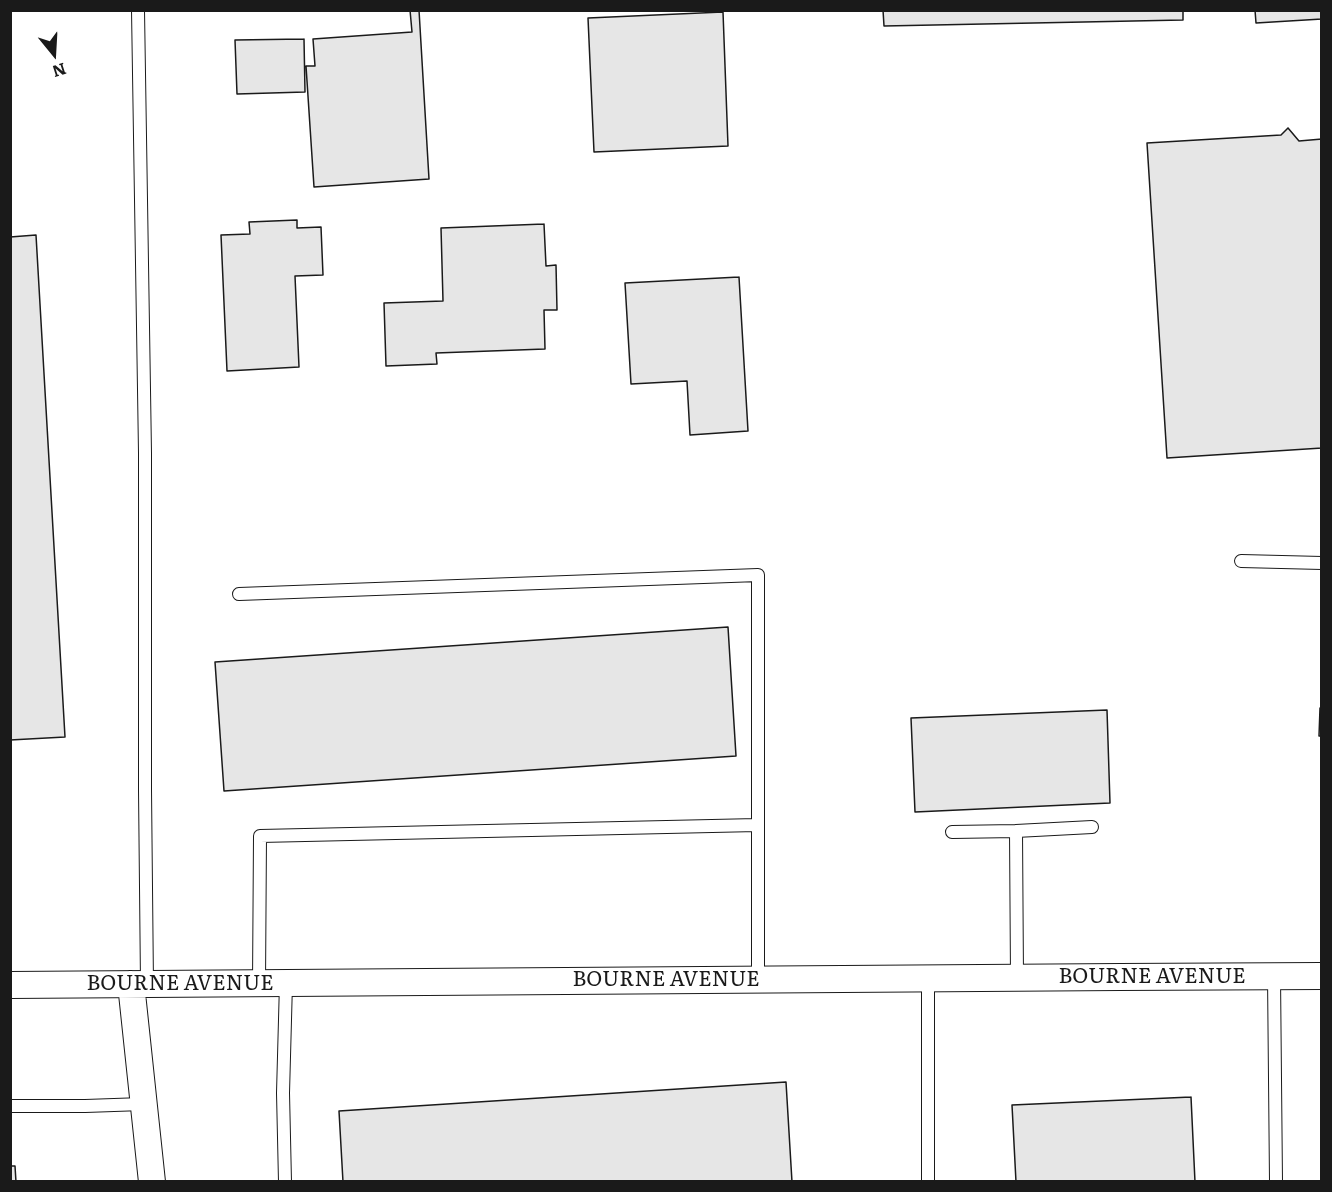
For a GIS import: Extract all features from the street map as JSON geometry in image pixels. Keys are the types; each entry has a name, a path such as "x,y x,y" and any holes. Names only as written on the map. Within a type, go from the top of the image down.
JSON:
{"street":[{"name":"BOURNE AVENUE","path":"10,985 1322,976"},
{"path":"139,984 143,1104 152,1182"}],"lane":[{"path":"138,10 145,453 145,789 139,984"},
{"path":"1241,561 1322,563"},
{"path":"239,594 758,575 758,980"},
{"path":"259,983 260,836 758,825"},
{"path":"952,832 1092,826"},
{"path":"1016,831 1017,977"},
{"path":"1274,976 1276,1182"},
{"path":"928,978 928,1182"},
{"path":"285,1182 283,1094 286,983"},
{"path":"10,1106 143,1104"}],"building":[{"path":"410,10 419,10 429,179 314,187 306,66 315,66 313,39 412,32"},
{"path":"883,10 1183,10 1183,20 884,26"},
{"path":"1255,10 1322,10 1322,19 1256,23"},
{"path":"723,12 728,146 594,152 588,18"},
{"path":"304,39 305,92 237,94 235,40"},
{"path":"1288,128 1299,141 1322,139 1322,448 1167,458 1147,143 1281,135"},
{"path":"297,220 297,228 321,227 323,275 295,276 299,367 227,371 221,235 250,234 249,222"},
{"path":"544,224 546,266 556,265 557,310 544,310 545,349 436,353 437,364 386,366 384,303 443,301 441,228"},
{"path":"36,235 65,737 10,740 10,237"},
{"path":"739,277 748,431 690,435 687,381 631,384 625,283"},
{"path":"728,627 736,756 224,791 215,662"},
{"path":"1320,708 1322,708 1322,736 1319,736"},
{"path":"1107,710 1110,803 915,812 911,718"},
{"path":"786,1082 792,1182 343,1182 339,1111"},
{"path":"1191,1097 1195,1182 1016,1182 1012,1105"},
{"path":"10,1166 15,1166 16,1182 10,1182"}]}
